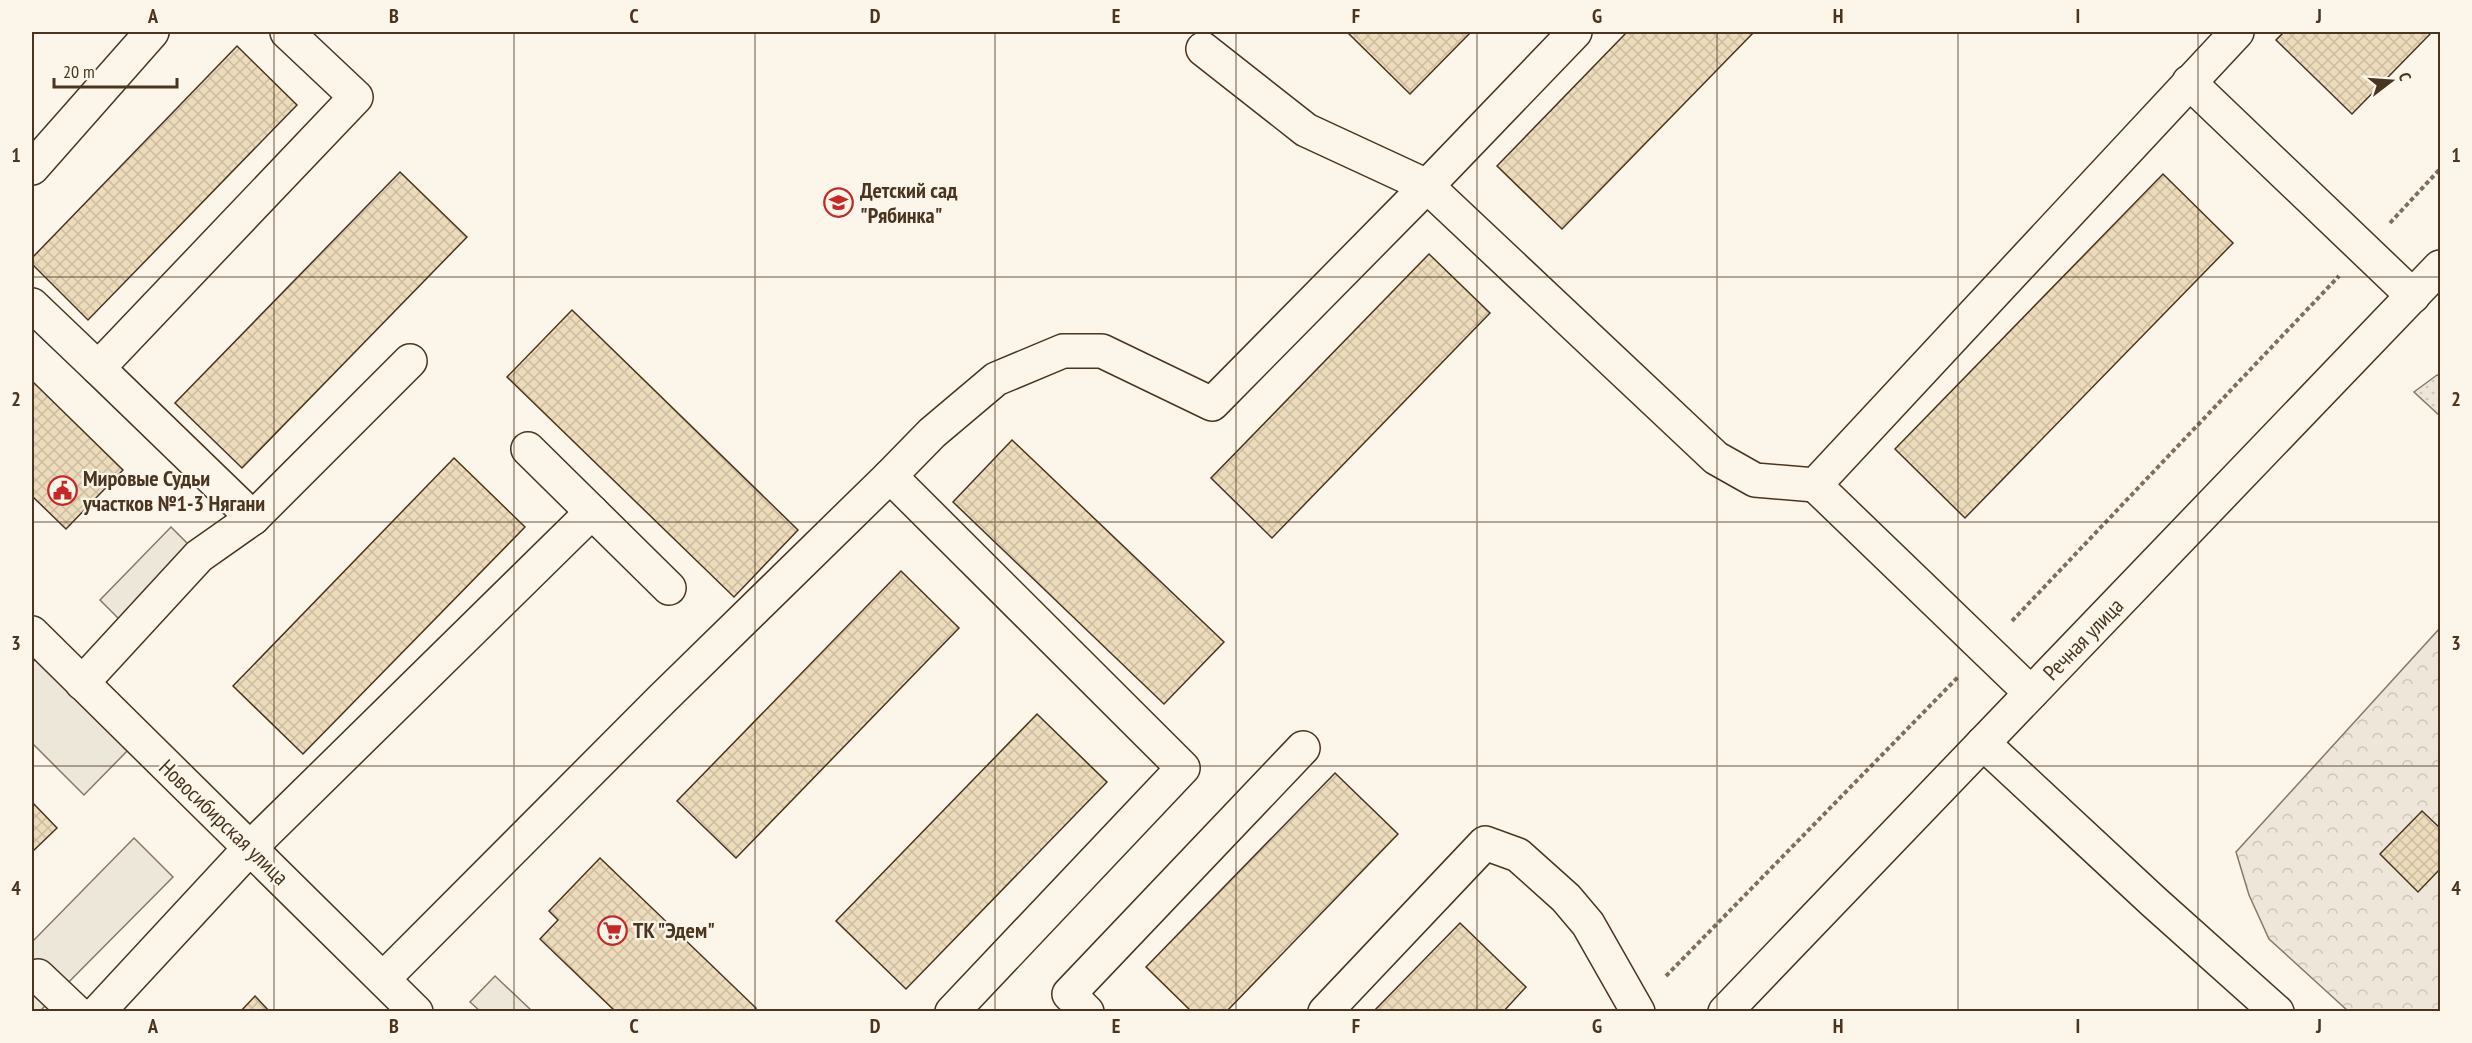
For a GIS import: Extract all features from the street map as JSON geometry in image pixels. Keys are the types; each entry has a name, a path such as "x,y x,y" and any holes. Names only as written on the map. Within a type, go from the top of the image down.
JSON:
{"street":[{"path":"32,168 153,32"},
{"path":"98,368 356,97 286,32"},
{"path":"383,979 669,692 932,433 996,379 1063,351 1102,351 1212,404 1575,32"},
{"path":"1815,485 2237,32"},
{"path":"1203,49 1306,129 1427,186 1716,458 1755,480 1815,485 2031,693"},
{"path":"2189,82 2413,296"},
{"name":"Речная улица","path":"1725,1011 2440,267"},
{"path":"32,305 253,518"},
{"path":"82,683 199,556 253,518 410,361"},
{"path":"528,449 669,588"},
{"path":"890,476 1183,768 952,1011"},
{"path":"98,1011 250,848 592,512"},
{"name":"Новосибирская улица","path":"32,633 416,1011"},
{"path":"1983,743 2154,902 2277,1011"},
{"path":"1069,1006 1303,748"},
{"path":"1325,1011 1485,843 1518,855 1566,898 1588,924 1638,1011"},
{"path":"38,976 75,1011"}],"path":[{"path":"1666,976 1986,648 2440,169"}],"green space":[{"path":"2437,375 2440,376 2440,416 2414,392"},
{"path":"2440,628 2440,1011 2348,1011 2269,939 2249,895 2236,852"}],"shaded area":[{"path":"171,527 191,547 120,620 100,600"},
{"path":"38,656 131,747 84,795 32,743 32,663"},
{"path":"134,838 173,877 40,1011 32,1012 32,942"},
{"path":"495,976 532,1011 480,1011 470,1002"}],"building":[{"path":"1347,32 1471,32 1410,94"},
{"path":"1627,32 1754,32 1562,229 1497,166"},
{"path":"2284,32 2432,32 2352,114 2276,40"},
{"path":"237,46 297,105 88,320 32,264 32,258"},
{"path":"400,172 467,237 242,468 175,403"},
{"path":"2163,174 2233,243 1965,518 1895,449"},
{"path":"1429,254 1490,313 1272,538 1211,478"},
{"path":"572,310 798,530 734,597 507,377"},
{"path":"32,381 123,470 66,529 32,496"},
{"path":"1012,440 1224,642 1164,704 953,502"},
{"path":"454,458 525,527 303,754 233,686"},
{"path":"901,571 959,628 736,858 677,801"},
{"path":"1037,714 1107,782 906,989 836,921"},
{"path":"1335,773 1398,834 1226,1012 1192,1012 1146,967"},
{"path":"32,802 57,828 32,852"},
{"path":"2422,811 2440,828 2440,869 2418,892 2380,854"},
{"name":"ТК \"Эдем\"","path":"600,858 756,1008 753,1012 616,1012 540,939 558,920 549,911"},
{"path":"1460,923 1526,987 1503,1012 1373,1012"},
{"path":"255,996 270,1012 240,1012"}],"place":[{"name":"Детский сад \"Рябинка\"","path":"839,203"},
{"name":"Мировые Судьи участков №1-3 Нягани","path":"62,491"},
{"name":"ТК \"Эдем\"","path":"612,930"}]}
